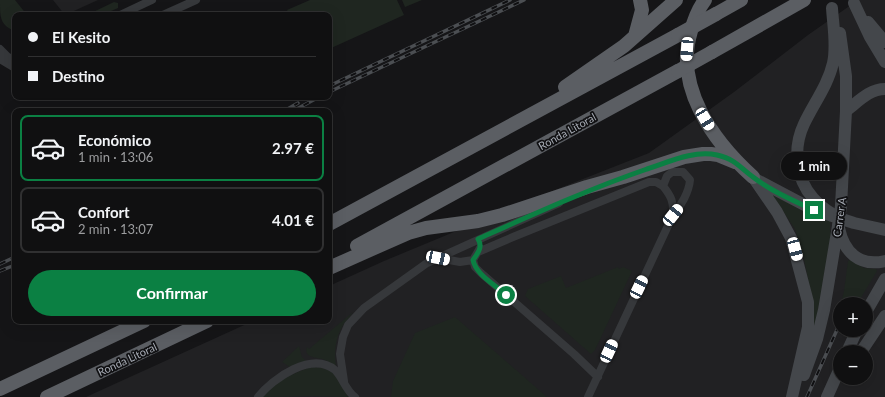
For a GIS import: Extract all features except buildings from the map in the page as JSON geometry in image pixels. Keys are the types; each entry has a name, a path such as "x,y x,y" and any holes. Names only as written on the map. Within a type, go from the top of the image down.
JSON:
{"highway":[{"path":"636,36 642,10 640,0"},
{"path":"460,153 578,79 636,36 676,0"},
{"path":"705,0 695,18 689,38 686,58 689,82 696,102 707,123 736,162 753,177"},
{"path":"332,222 741,0"},
{"name":"Ronda Litoral","path":"332,258 428,208 801,2"},
{"path":"332,267 408,233 426,228 478,221 497,216 623,177 684,156 703,154 718,155 736,162"},
{"path":"0,388 138,324"},
{"name":"Ronda Litoral","path":"47,397 201,324"}],"main road":[{"path":"853,1 885,42"},
{"path":"853,1 870,37 885,62"},
{"path":"831,4 834,61 824,86 804,125 798,143 798,167 803,183 813,198 840,223 843,242 850,252 858,258 872,263 885,261"},
{"name":"Carrer A","path":"793,397 811,357 817,339 840,223 846,111 846,76 844,53 831,4"},
{"path":"846,111 870,92 885,89"},
{"path":"753,177 803,205 840,223 885,230"},
{"path":"753,177 778,212 791,238 808,302 808,326 793,397"},
{"path":"873,300 885,280"},
{"path":"866,345 885,316"},
{"path":"827,397 833,384"},
{"path":"834,397 841,385"}],"street":[{"path":"125,12 141,2 152,0"},
{"path":"170,12 196,0"},
{"path":"0,49 8,57 12,58"},
{"path":"0,59 12,66"},
{"path":"588,397 673,215 680,207 690,180 684,172 672,172 667,176 663,186"},
{"path":"344,381 341,368 341,345 348,325 358,313 427,263 579,194 623,177"},
{"path":"478,252 649,182 656,182 663,186 669,194 674,205 673,215"},
{"path":"478,239 481,243 473,260 475,267 481,274 598,376"},
{"path":"438,258 460,262 473,260"},
{"path":"258,397 281,376 310,364 318,363 324,364 336,371 355,397"}],"shaded area":[{"path":"0,0 15,0 25,12 12,12 12,30 6,26 2,20"},
{"path":"53,0 98,0 72,12 63,12"},
{"path":"310,0 397,0 404,15 332,48 332,12 288,12 287,10"},
{"path":"402,0 422,0 405,7"},
{"path":"858,0 885,0 885,397 86,397 246,324 332,324 332,285 384,261 649,153 734,92 808,35"},
{"path":"114,2 118,3 118,8 109,12 93,12"},
{"path":"774,194 830,220 831,235 814,333 814,308 804,259 795,229 773,196"},
{"path":"850,260 864,268 876,269 877,271 861,297 843,297 848,261"},
{"path":"618,267 619,269 623,267 632,271 595,350 591,354 525,296 528,289 561,276 566,288"},
{"path":"353,312 341,329 337,339 335,350 336,367 325,360 309,356 307,354 307,347 309,349"},
{"path":"455,317 547,397 391,397 393,381 415,333"},
{"path":"299,346 302,357 306,361 290,367 282,362"},
{"path":"312,367 331,371 338,379 348,397 263,397 273,386 285,378"}],"railway":[{"path":"332,85 510,0"},
{"path":"332,91 524,0"},
{"path":"299,108 313,100"},
{"path":"289,108 298,103"},
{"path":"0,264 12,258"},
{"path":"0,271 12,266"},
{"path":"807,397 834,337"}],"route":[{"path":"506,295 475,267 473,260 480,249 481,243 478,239 529,215 586,191 684,156 711,154 736,162 753,177 774,190 814,210"}]}
